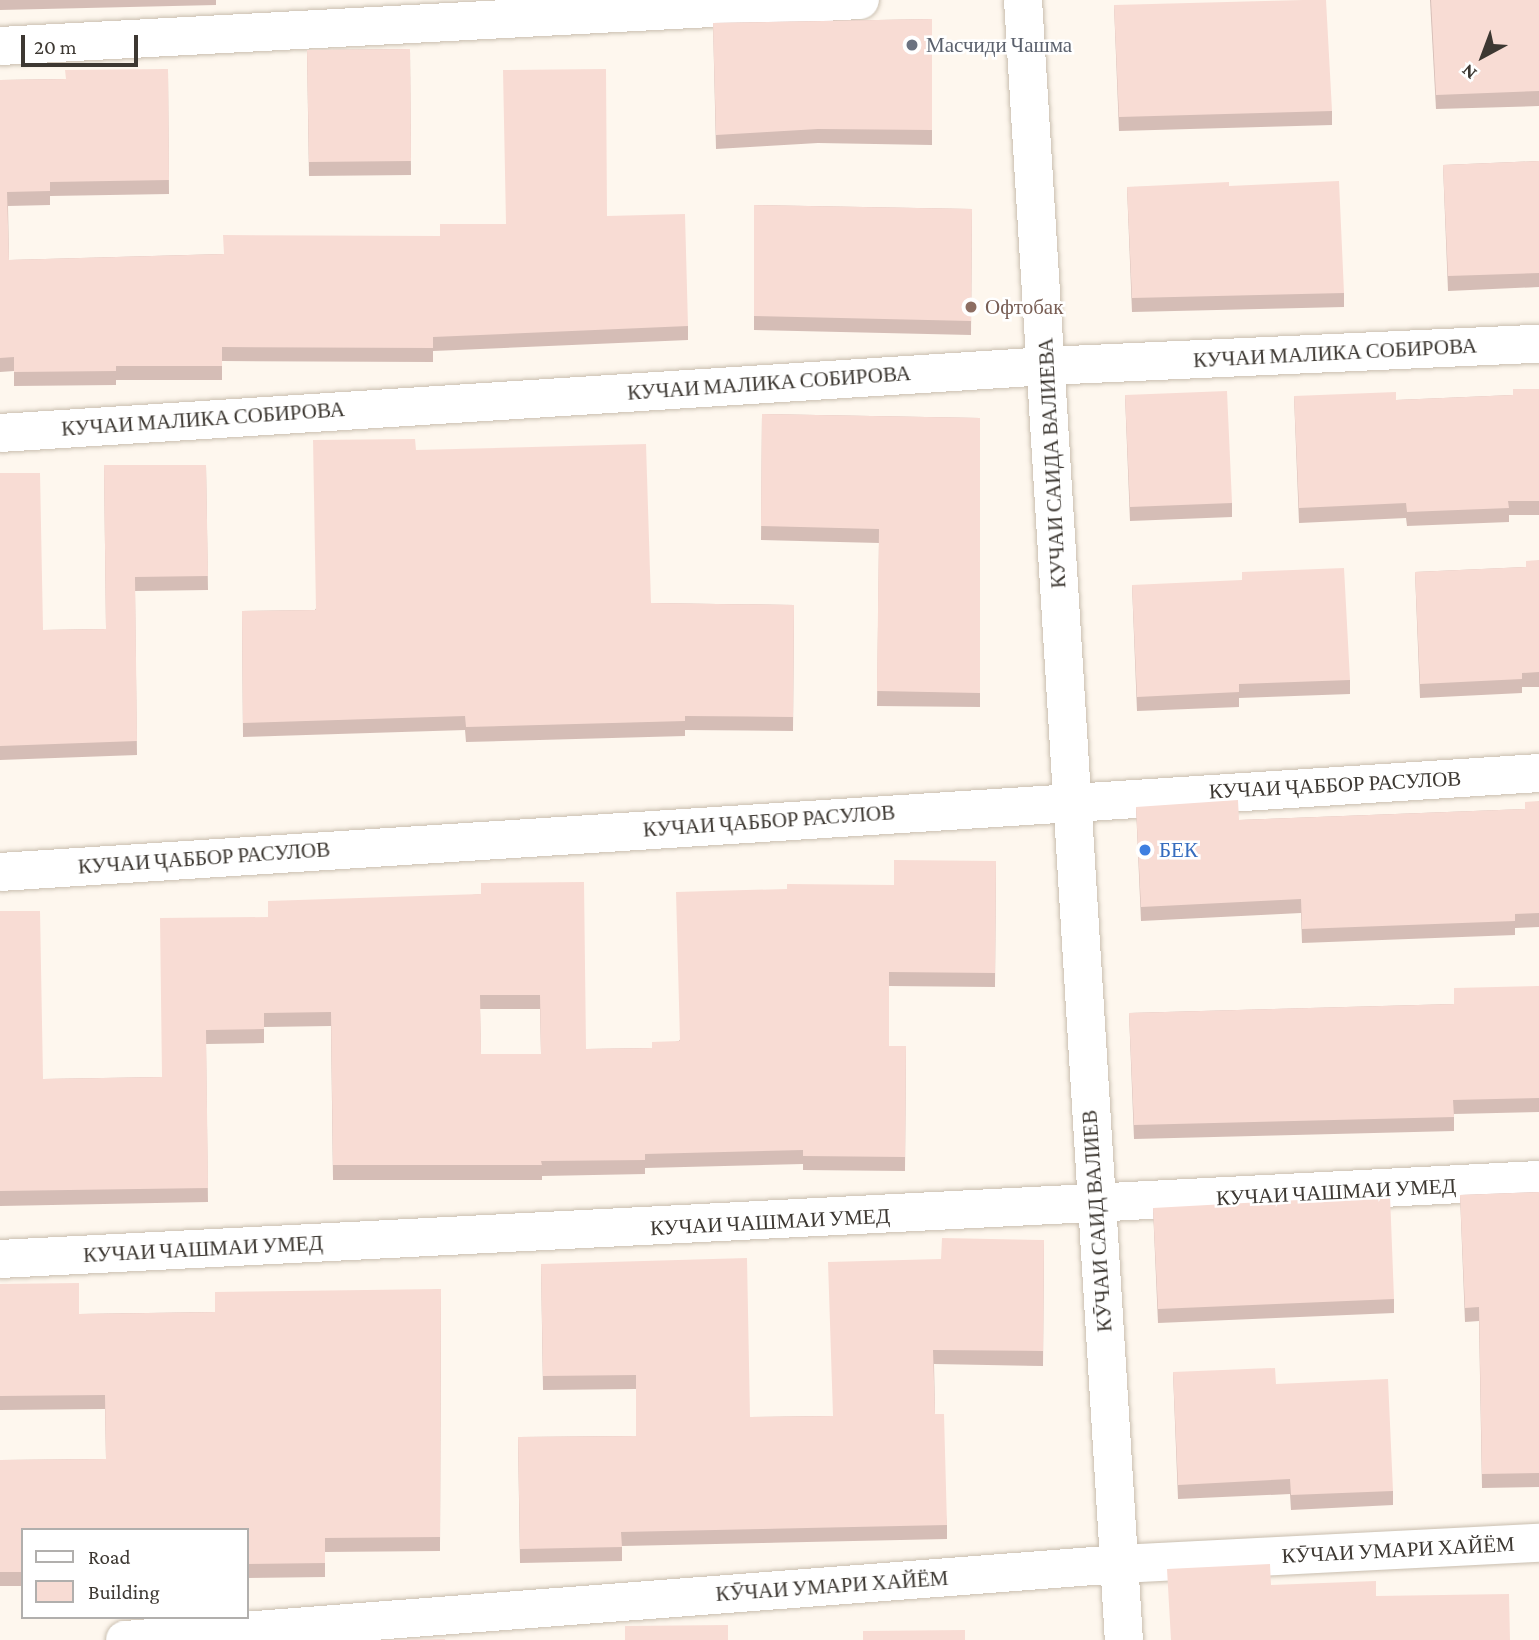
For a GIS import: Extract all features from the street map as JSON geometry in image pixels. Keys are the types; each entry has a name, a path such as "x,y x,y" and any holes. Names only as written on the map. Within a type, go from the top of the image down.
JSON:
{"street":[{"path":"0,46 860,0"},
{"name":"КУЧАИ САИДА ВАЛИЕВА","path":"1023,0 1071,801"},
{"name":"КУЧАИ МАЛИКА СОБИРОВА","path":"0,433 1047,366 1539,344"},
{"name":"КУЧАИ ҶАББОР РАСУЛОВ","path":"0,872 1071,801 1539,773"},
{"name":"КӮЧАИ САИД ВАЛИЕВ","path":"1071,801 1124,1640"},
{"name":"КУЧАИ ЧАШМАИ УМЕД","path":"0,1259 1097,1206 1539,1180"},
{"name":"КӮЧАИ УМАРИ ХАЙЁМ","path":"125,1640 1119,1564 1539,1543"}],"building":[{"path":"1326,0 1332,111 1119,117 1114,5"},
{"path":"1431,0 1539,0 1539,91 1436,95"},
{"path":"932,19 932,130 818,129 716,135 713,23"},
{"path":"410,49 411,161 309,162 307,50"},
{"path":"168,69 169,180 50,182 50,191 7,192 9,260 224,254 223,235 440,236 440,224 506,224 503,70 606,69 607,216 685,214 688,326 433,337 433,348 222,347 222,366 116,366 116,371 14,372 14,357 0,358 0,80 66,79 65,70"},
{"path":"1539,161 1539,273 1448,276 1443,165"},
{"path":"1339,181 1344,293 1132,298 1127,187 1229,182 1229,186"},
{"path":"754,205 972,209 971,321 754,316"},
{"path":"1513,389 1539,389 1539,501 1508,501 1509,508 1407,512 1406,503 1299,508 1294,396 1396,392 1396,400 1513,395"},
{"path":"1227,391 1232,503 1130,507 1125,395"},
{"path":"762,414 980,418 980,693 877,691 879,529 761,526"},
{"path":"415,439 416,450 646,444 651,603 794,605 793,717 685,716 685,721 466,727 465,716 243,723 242,611 316,610 313,440"},
{"path":"104,465 206,465 208,576 135,577 137,741 0,746 0,473 40,473 43,630 106,629"},
{"path":"1539,560 1539,672 1522,673 1522,679 1420,684 1415,572 1526,567 1526,561"},
{"path":"1344,568 1350,680 1239,684 1239,692 1137,697 1132,585 1242,580 1242,572"},
{"path":"1238,800 1239,820 1525,809 1525,802 1539,801 1539,913 1515,914 1515,921 1302,929 1301,899 1141,907 1136,807"},
{"path":"894,860 996,861 995,973 889,972 889,1046 906,1046 905,1157 803,1156 803,1150 645,1154 645,1160 541,1161 542,1165 333,1165 331,1012 264,1013 264,1029 206,1030 208,1188 0,1191 0,911 40,911 43,1079 162,1077 160,918 268,917 268,901 481,894 481,883 584,882 586,1049 652,1048 652,1042 680,1041 676,892 787,889 787,884 894,885","holes":["480,995 540,995 541,1054 481,1054"]},
{"path":"1539,986 1539,1098 1453,1100 1454,1117 1134,1125 1129,1013 1454,1004 1454,988"},
{"path":"1539,1192 1539,1473 1482,1474 1479,1307 1465,1308 1460,1195"},
{"path":"1390,1195 1394,1299 1158,1309 1153,1208"},
{"path":"942,1238 1044,1240 1043,1351 933,1350 935,1414 944,1414 947,1525 621,1532 622,1547 520,1549 518,1437 636,1436 636,1375 543,1376 541,1264 747,1258 750,1417 833,1416 828,1262 941,1259"},
{"path":"79,1283 79,1314 215,1312 215,1292 441,1289 440,1537 325,1538 325,1563 248,1564 248,1528 21,1528 21,1572 0,1572 0,1460 106,1459 105,1395 0,1396 0,1284"},
{"path":"1275,1368 1276,1384 1388,1379 1393,1491 1291,1495 1290,1479 1178,1485 1173,1372"},
{"path":"1270,1564 1271,1585 1376,1581 1376,1596 1509,1594 1510,1640 1171,1640 1167,1569"},
{"path":"728,1625 728,1640 625,1640 625,1626"},
{"path":"965,1630 965,1640 863,1640 863,1631"},
{"path":"445,1639 445,1640 378,1640"}],"place":[{"name":"Масчиди Чашма","path":"912,45"},
{"name":"Офтобак","path":"971,307"},
{"name":"БЕК","path":"1145,850"}]}
